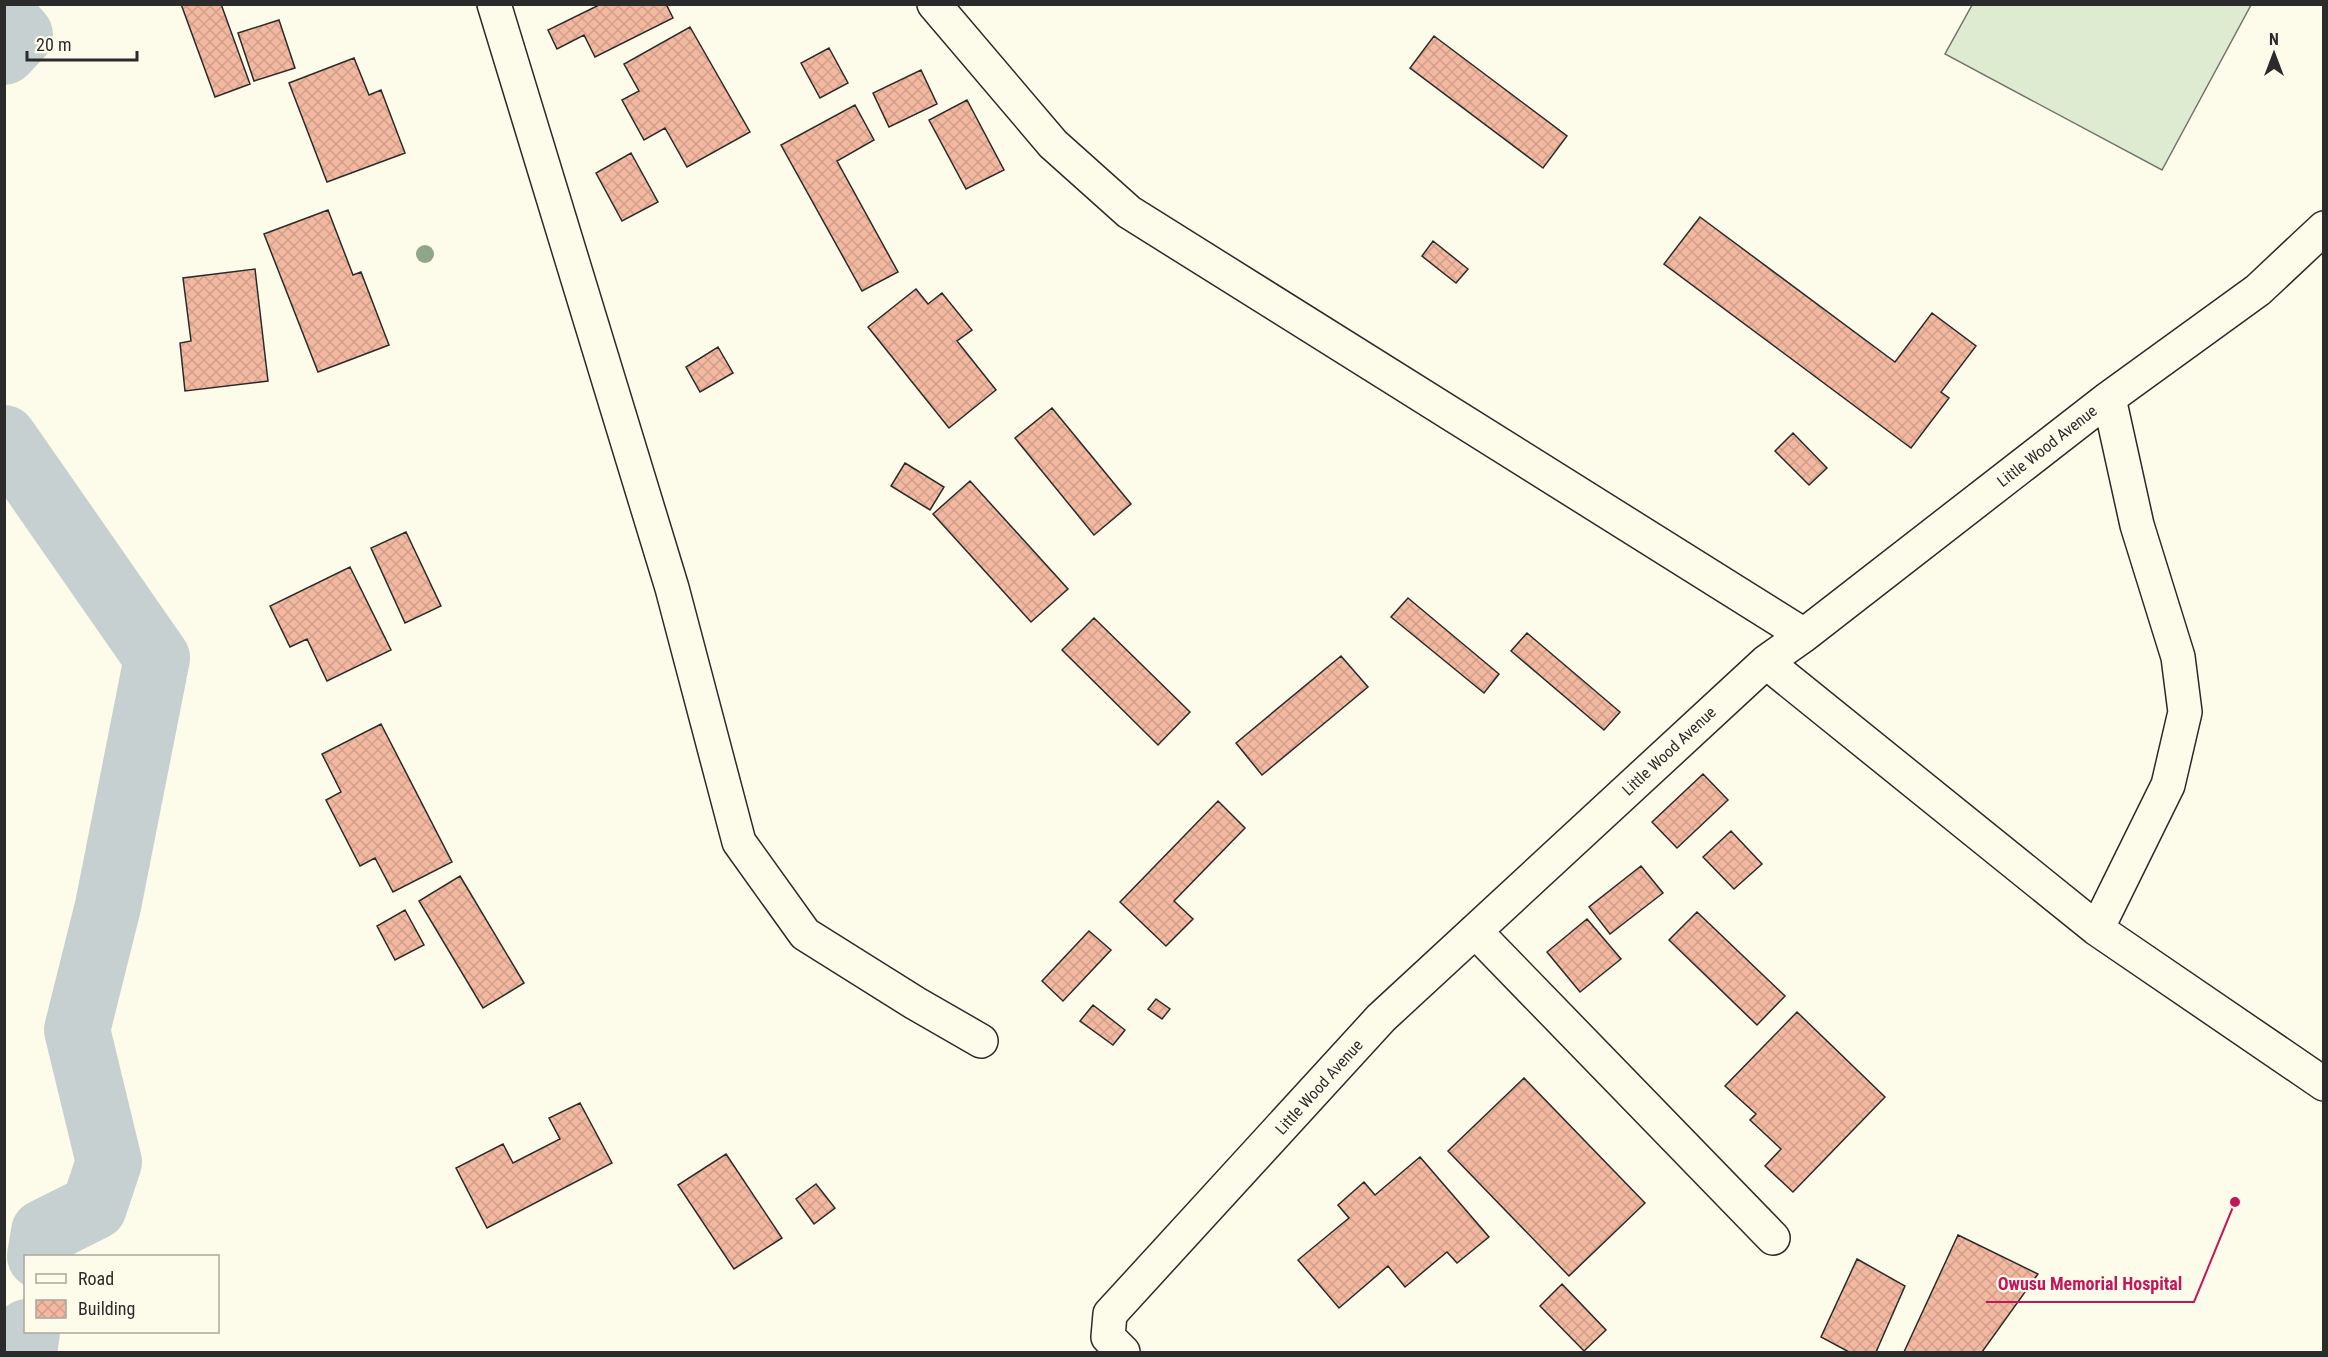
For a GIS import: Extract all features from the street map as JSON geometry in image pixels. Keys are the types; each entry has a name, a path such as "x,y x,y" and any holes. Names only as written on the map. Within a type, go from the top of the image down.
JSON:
{"street":[{"path":"494,4 672,588 739,842 805,934 915,1003 981,1041"},
{"path":"934,4 1053,144 1129,212 1804,635"},
{"name":"Little Wood Avenue","path":"1123,1353 1108,1337 1110,1314 1382,1017 1766,662 2109,398 2258,290 2324,228"},
{"path":"2097,929 2168,784 2185,712 2178,657 2138,525 2109,398"},
{"path":"1766,662 2097,929 2324,1084"},
{"path":"1475,931 1773,1238"}],"green space":[{"path":"1972,5 2251,5 2162,170 1945,54"}],"building":[{"path":"181,4 221,4 250,84 215,97"},
{"path":"601,4 666,4 673,18 595,57 584,35 557,49 548,30"},
{"path":"279,20 295,68 254,81 238,33"},
{"path":"690,27 750,132 687,167 665,128 644,140 622,100 639,91 624,64"},
{"path":"1434,36 1567,136 1543,168 1410,68"},
{"path":"829,48 848,83 820,98 801,63"},
{"path":"354,58 369,95 381,90 405,153 327,182 289,83"},
{"path":"921,70 937,104 889,127 873,93"},
{"path":"967,100 1004,170 966,189 929,120"},
{"path":"855,105 874,140 837,161 898,272 862,291 781,145"},
{"path":"631,153 658,202 622,221 596,173"},
{"path":"328,210 353,275 361,272 389,345 318,372 264,234"},
{"path":"1700,217 1895,362 1932,313 1976,346 1941,392 1949,398 1911,448 1664,264"},
{"path":"1433,241 1468,269 1456,283 1422,256"},
{"path":"255,269 268,381 185,391 180,343 191,341 183,278"},
{"path":"916,289 928,304 942,293 972,330 957,341 996,390 949,428 868,327"},
{"path":"718,347 733,373 700,392 686,367"},
{"path":"1052,408 1131,504 1094,535 1015,438"},
{"path":"1793,433 1827,468 1809,485 1775,451"},
{"path":"905,463 944,487 930,510 891,486"},
{"path":"970,481 1068,589 1031,622 933,514"},
{"path":"406,532 441,606 405,623 371,548"},
{"path":"350,567 391,650 327,681 307,639 290,647 270,606"},
{"path":"1408,598 1499,674 1484,693 1391,617"},
{"path":"1094,618 1190,712 1158,745 1062,650"},
{"path":"1527,633 1620,712 1604,730 1511,651"},
{"path":"1341,656 1368,687 1262,775 1236,743"},
{"path":"381,724 452,862 393,892 375,858 360,866 326,800 341,792 322,754"},
{"path":"1703,774 1728,800 1677,848 1652,822"},
{"path":"1218,801 1245,828 1174,901 1193,919 1166,946 1120,902"},
{"path":"1731,831 1762,864 1734,889 1703,857"},
{"path":"1641,866 1663,893 1610,934 1589,907"},
{"path":"460,876 524,983 483,1008 419,901"},
{"path":"405,910 424,945 395,960 377,926"},
{"path":"1697,912 1785,996 1757,1025 1669,940"},
{"path":"1587,919 1621,959 1580,992 1547,952"},
{"path":"1089,931 1111,950 1063,1001 1042,981"},
{"path":"1156,999 1170,1009 1162,1019 1148,1009"},
{"path":"1093,1005 1125,1030 1113,1045 1080,1021"},
{"path":"1797,1012 1885,1097 1793,1192 1765,1166 1781,1149 1750,1120 1756,1114 1725,1086"},
{"path":"1524,1078 1645,1203 1569,1276 1448,1151"},
{"path":"580,1103 612,1163 487,1228 456,1168 503,1144 513,1163 560,1139 549,1118"},
{"path":"726,1154 782,1238 734,1269 678,1185"},
{"path":"1420,1157 1489,1237 1457,1263 1447,1252 1405,1287 1388,1266 1339,1308 1298,1260 1349,1218 1338,1205 1364,1182 1375,1195"},
{"path":"816,1184 835,1208 814,1224 796,1199"},
{"path":"1958,1235 2038,1274 1982,1352 1904,1352"},
{"path":"1857,1259 1905,1286 1876,1352 1849,1352 1821,1337"},
{"path":"1562,1284 1606,1330 1584,1351 1540,1306"}],"waterway":[{"path":"4,17 20,35 4,52"},
{"path":"4,438 157,658 108,906 77,1030 109,1162 94,1207 44,1232 40,1255"},
{"path":"24,1352 27,1333"}],"place":[{"name":"Owusu Memorial Hospital","path":"2235,1202"}]}
